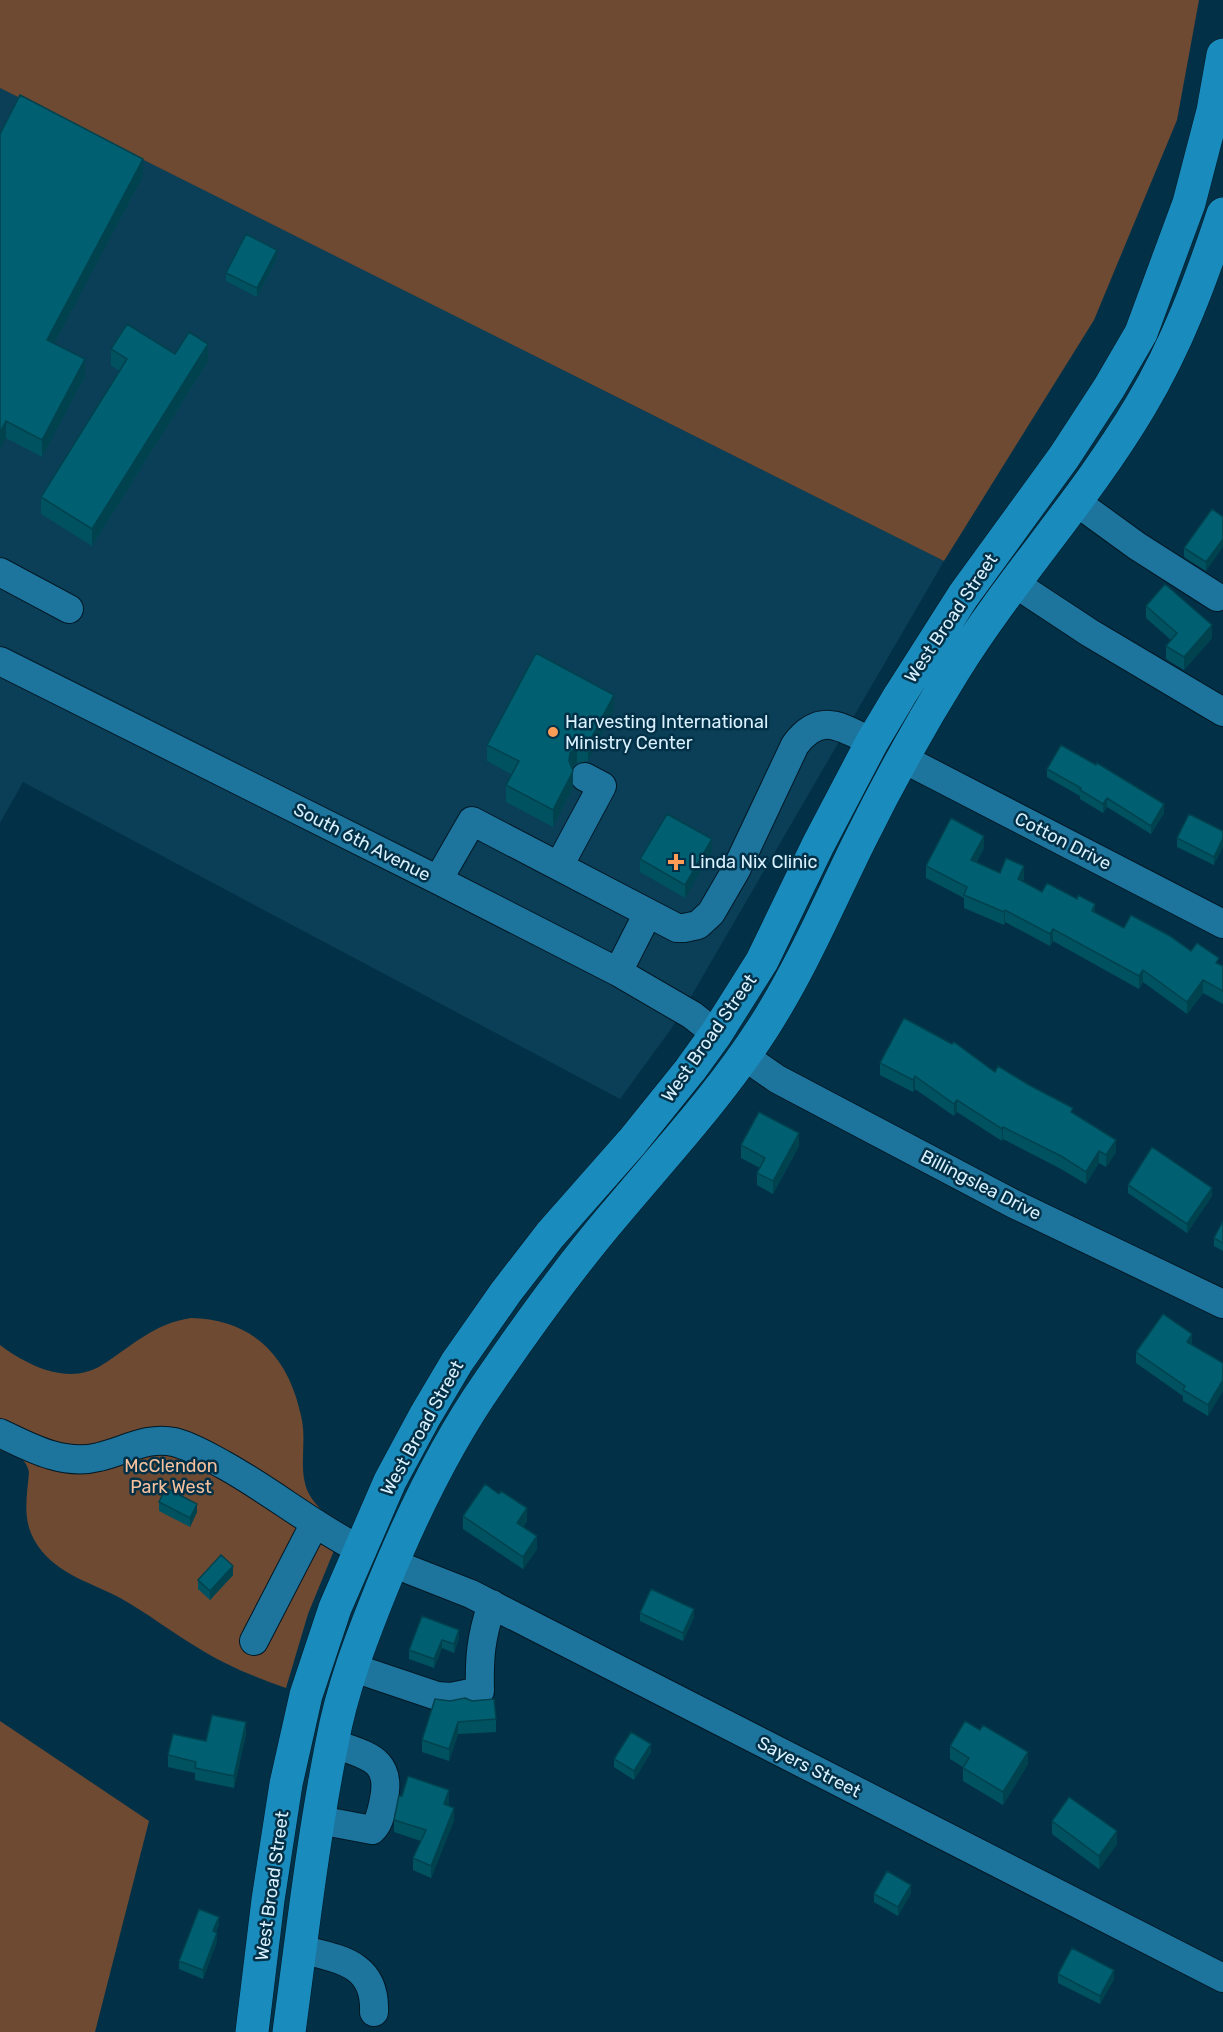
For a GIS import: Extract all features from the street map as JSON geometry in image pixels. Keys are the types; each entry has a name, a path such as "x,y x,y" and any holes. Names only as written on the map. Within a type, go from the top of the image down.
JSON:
{"main road":[{"name":"West Broad Street","path":"252,2032 268,1900 286,1784 299,1725 316,1661 335,1608 390,1482 425,1416 458,1362 506,1292 550,1235 632,1142 716,1034 762,961 818,845 872,742 963,596 1089,421 1141,333 1175,244 1203,155 1223,55"},
{"name":"West Broad Street","path":"289,2032 332,1743 351,1667 392,1563 422,1496 452,1440 487,1384 576,1262 662,1160 744,1056 787,987 903,758 954,671 995,607 1075,501 1141,405 1184,322 1223,214"},
{"path":"872,742 903,758"},
{"path":"716,1034 744,1056"},
{"path":"359,1549 392,1563"}],"street":[{"path":"1075,501 1137,546 1217,597"},
{"path":"0,572 69,609"},
{"path":"1014,583 1090,633 1223,712"},
{"name":"South 6th Avenue","path":"0,661 618,972 692,1015 716,1034"},
{"path":"438,880 472,821 677,928 691,927 705,920 736,870 795,745 807,731 825,724 834,724 872,742"},
{"name":"Cotton Drive","path":"903,758 1223,924"},
{"path":"559,866 602,786 585,777"},
{"path":"618,972 648,913"},
{"name":"Billingslea Drive","path":"744,1056 777,1079 1014,1204 1223,1304"},
{"path":"0,1433 54,1456 75,1460 102,1456 134,1444 175,1442 249,1479 359,1549"},
{"path":"254,1641 315,1523"},
{"name":"Sayers Street","path":"392,1563 453,1585 492,1604 1223,1978"},
{"path":"351,1667 437,1696 452,1697 480,1691 482,1639 492,1604"},
{"path":"319,1820 372,1830 378,1822 385,1797 385,1775 379,1764 369,1756 332,1743"},
{"path":"300,1949 342,1959 359,1970 366,1978 373,1994 374,2012"}],"shaded area":[{"path":"0,88 944,561 693,993 671,1029 620,1099 23,782 0,823"}],"green space":[{"path":"0,0 1199,0 1177,120 1094,320 944,561 0,88"},
{"name":"McClendon Park West","path":"191,1318 228,1324 243,1330 270,1350 289,1379 296,1397 303,1428 304,1476 308,1492 319,1507 344,1526 308,1614 286,1688 217,1659 131,1604 55,1564 38,1546 29,1528 26,1510 29,1472 27,1467 22,1459 0,1450 0,1345 23,1360 49,1371 76,1374 102,1365 155,1330"},
{"path":"0,1721 149,1821 95,2032 0,2032"}],"building":[{"path":"20,95 143,159 47,340 85,359 42,440 6,421 0,432 0,134"},
{"path":"246,234 277,250 257,288 226,273"},
{"path":"127,324 175,354 189,332 208,344 92,529 41,497 127,359 111,349"},
{"path":"1212,509 1223,517 1223,539 1206,562 1184,548"},
{"path":"1165,584 1212,625 1184,657 1166,646 1177,633 1146,606"},
{"name":"Harvesting International Ministry Center","path":"536,653 614,695 588,744 577,746 570,753 569,761 573,771 553,810 506,785 519,761 487,745"},
{"path":"1061,745 1096,765 1097,763 1164,804 1151,826 1107,798 1103,804 1080,790 1081,788 1047,769"},
{"name":"Linda Nix Clinic","path":"667,814 712,839 685,885 640,859"},
{"path":"1189,814 1223,831 1223,838 1214,857 1177,838"},
{"path":"951,818 984,836 971,860 1000,873 1006,858 1024,866 1018,879 1042,892 1047,883 1077,899 1078,895 1095,904 1092,911 1124,928 1131,915 1170,936 1191,951 1197,943 1219,958 1216,963 1223,966 1223,991 1203,980 1187,1002 1143,970 1139,976 1053,929 1050,934 1005,910 1004,912 964,895 967,887 926,866"},
{"path":"904,1018 952,1044 954,1042 995,1072 998,1066 1073,1108 1071,1112 1116,1140 1106,1155 1099,1151 1086,1172 1061,1156 1003,1127 1002,1129 957,1100 954,1104 915,1076 913,1080 880,1063"},
{"path":"759,1112 799,1133 773,1181 757,1173 765,1158 741,1145"},
{"path":"1152,1147 1212,1188 1187,1224 1128,1185"},
{"path":"1223,1221 1223,1243 1214,1238"},
{"path":"1163,1314 1192,1334 1187,1342 1223,1363 1223,1380 1208,1405 1183,1390 1185,1386 1136,1352"},
{"path":"485,1484 499,1494 501,1491 527,1508 517,1523 537,1536 523,1557 463,1516"},
{"path":"166,1488 197,1504 190,1518 159,1502"},
{"path":"221,1555 233,1566 210,1591 198,1580"},
{"path":"651,1589 694,1609 683,1633 640,1613"},
{"path":"422,1616 459,1630 454,1644 442,1640 434,1659 409,1650"},
{"path":"465,1698 472,1701 494,1699 496,1719 458,1722 449,1749 422,1740 435,1699 450,1701"},
{"path":"212,1715 246,1722 234,1776 195,1768 196,1762 168,1755 173,1734 206,1741"},
{"path":"965,1721 980,1730 983,1725 1028,1752 1003,1792 963,1768 969,1758 950,1746"},
{"path":"631,1732 651,1744 634,1771 614,1759"},
{"path":"408,1776 449,1790 444,1804 454,1808 431,1866 413,1858 426,1830 394,1820 399,1795 402,1796"},
{"path":"1069,1797 1117,1831 1099,1856 1052,1821"},
{"path":"887,1871 911,1885 898,1907 874,1894"},
{"path":"199,1909 219,1917 213,1931 217,1933 203,1970 179,1961"},
{"path":"1072,1948 1114,1970 1100,1996 1058,1974"}],"place":[{"name":"Harvesting International Ministry Center","path":"553,732"},
{"name":"Linda Nix Clinic","path":"676,862"}]}
